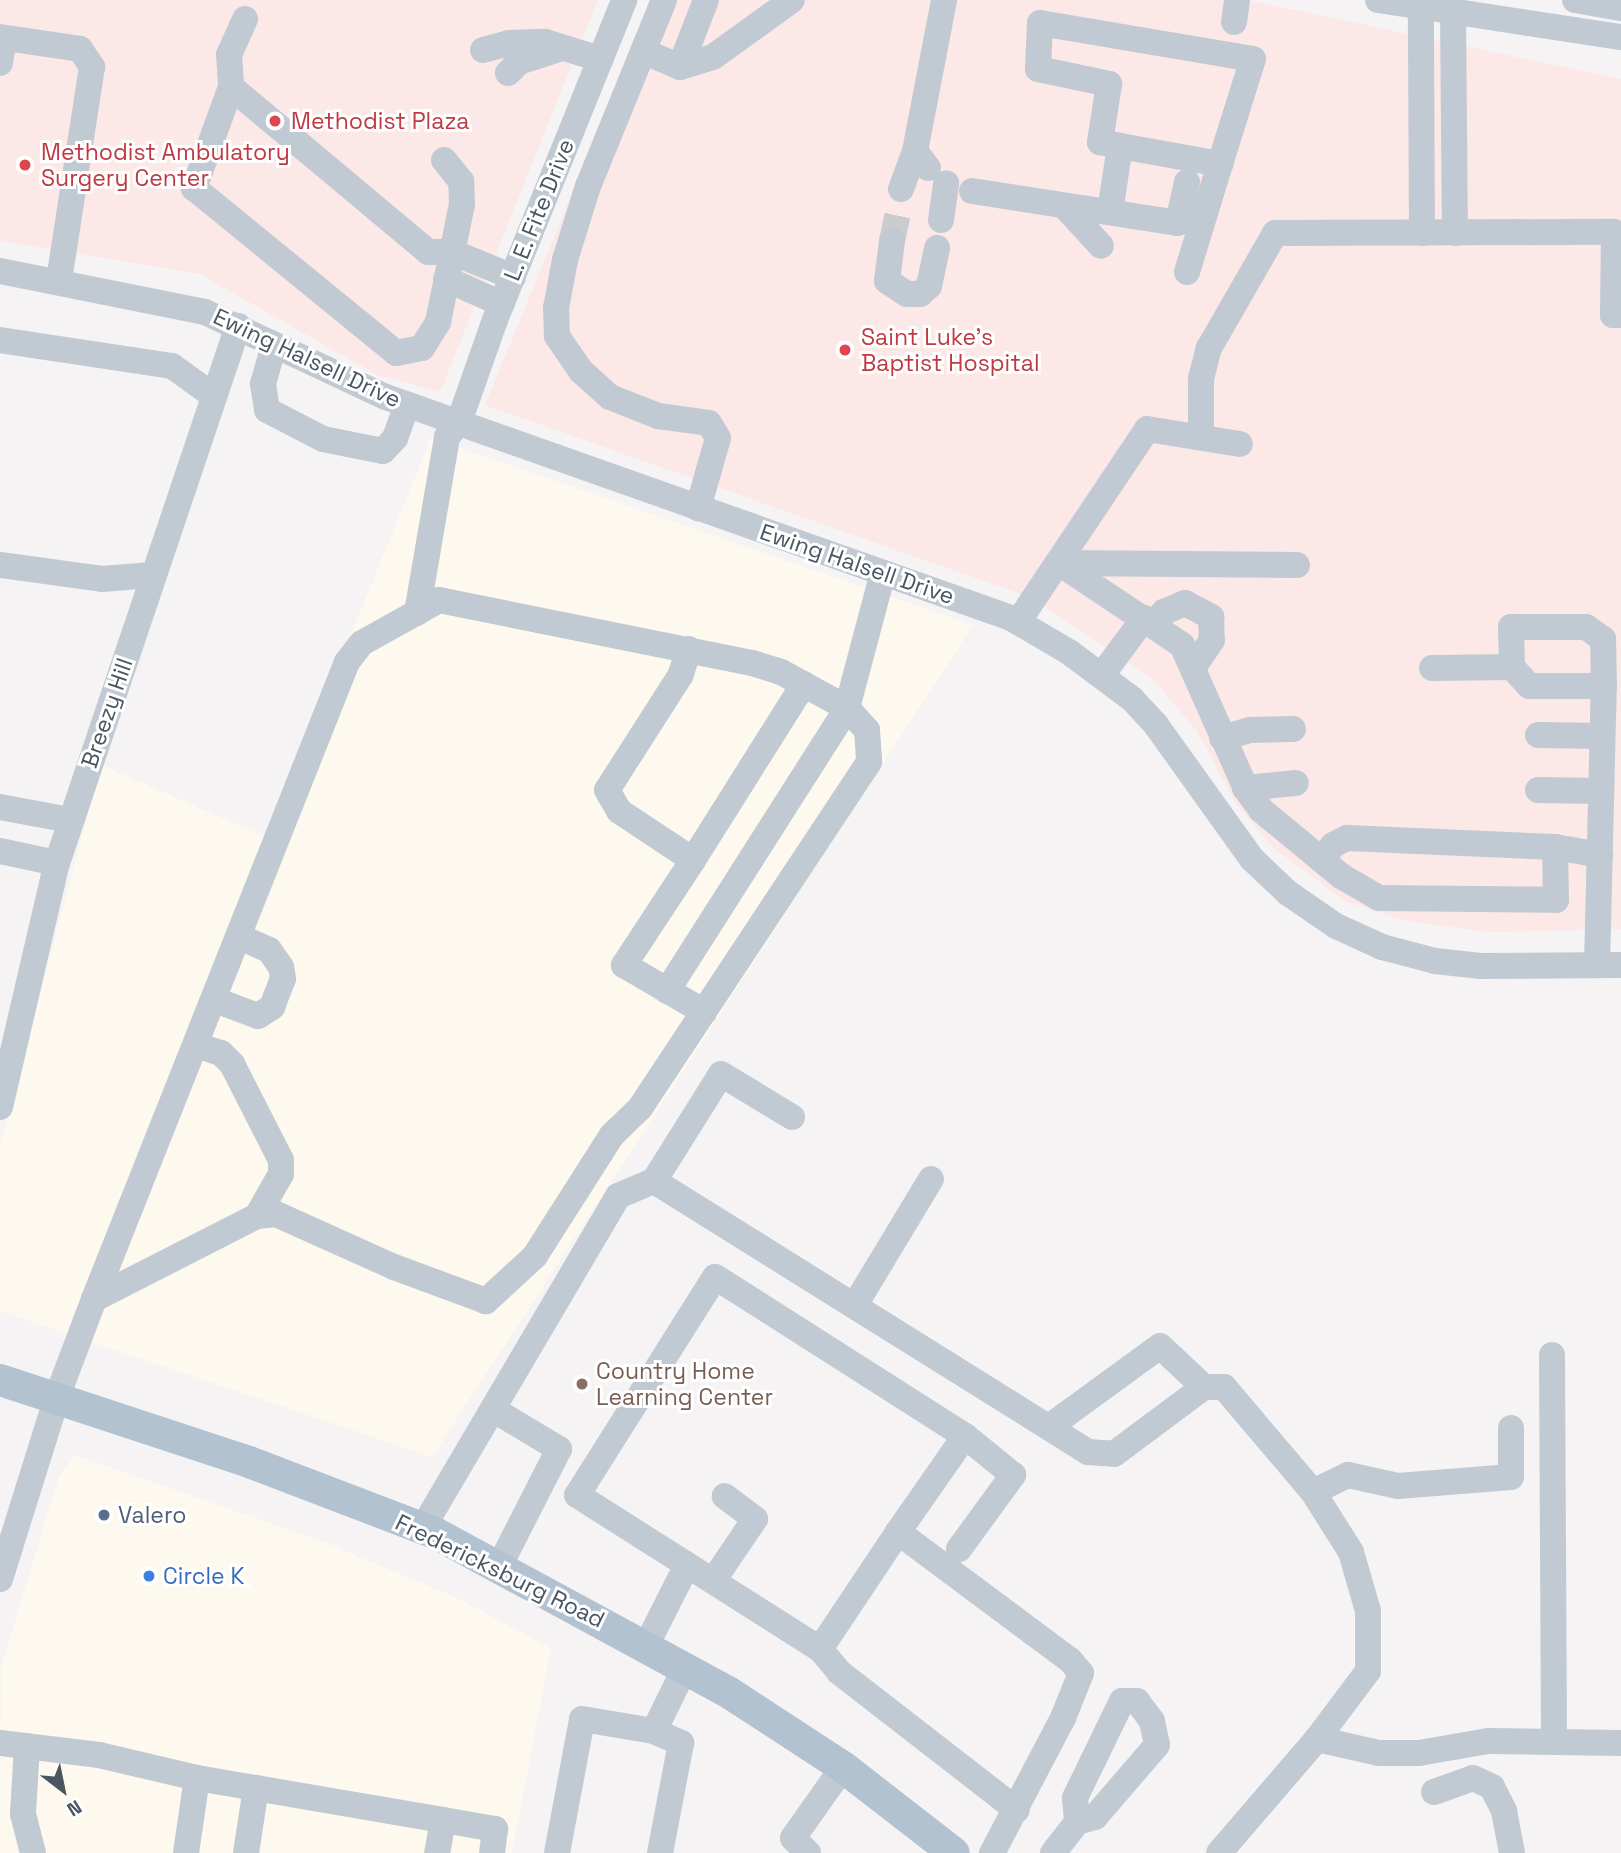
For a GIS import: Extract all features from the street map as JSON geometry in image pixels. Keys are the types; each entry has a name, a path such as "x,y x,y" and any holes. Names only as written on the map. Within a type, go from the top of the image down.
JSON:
{"main road":[{"name":"Fredericksburg Road","path":"0,1380 249,1462 422,1529 499,1567 685,1668 843,1767 954,1853"}],"street":[{"name":"L. E. Fite Drive","path":"417,612 447,437 459,422 504,297 624,0"},
{"path":"663,0 588,186 565,260 556,308 557,336 581,371 610,397 658,416 709,423 718,438 698,508"},
{"path":"680,67 706,0"},
{"path":"643,51 680,67 713,57 792,0"},
{"path":"941,220 944,0"},
{"path":"1378,0 1451,6 1621,37"},
{"path":"1575,0 1621,8"},
{"path":"1422,233 1423,3"},
{"path":"1451,6 1455,233"},
{"path":"245,19 229,55 231,87 194,188 396,353 410,354 430,338 447,273 462,204 461,181 444,160"},
{"path":"1188,272 1253,59 1040,23 1038,69 1109,84 1100,142 1220,164"},
{"path":"482,50 533,42 566,48 600,59"},
{"path":"1,46 80,49 92,67 59,281"},
{"path":"508,73 519,62 566,48"},
{"path":"231,87 428,252 447,273 504,297"},
{"path":"1110,212 1120,146"},
{"path":"900,200 943,176 1067,209 1110,212 1178,223 1187,181"},
{"path":"1067,209 1101,246"},
{"path":"1201,438 1201,379 1209,348 1275,233 1614,232 1613,315 1621,315"},
{"path":"891,248 887,281 907,294 920,294 929,286 935,256"},
{"name":"Ewing Halsell Drive","path":"0,271 162,300 238,326 349,383 1018,622 1102,675 1156,725 1230,834 1259,867 1336,926 1382,947 1435,961 1481,966 1609,965"},
{"path":"447,273 504,297"},
{"name":"Breezy Hill","path":"0,1107 57,863 70,820 211,394 238,326"},
{"path":"0,340 172,366 211,394"},
{"path":"274,345 263,384 267,410 323,439 383,452 394,438 407,405"},
{"path":"1018,622 1147,429 1240,443"},
{"path":"1059,563 1297,565"},
{"path":"1059,563 1149,620 1182,645 1195,666 1222,738 1245,788 1261,810 1321,860 1379,898 1556,900 1555,847"},
{"path":"0,565 102,579 152,576"},
{"path":"667,990 847,708 883,573"},
{"path":"0,1579 57,1397 94,1299 347,662 362,643 439,600 742,659 804,684 847,708 867,730 869,762 640,1108 612,1135 535,1256 486,1301 394,1267 276,1214 257,1216 94,1299"},
{"path":"1102,675 1149,620 1185,603 1211,617 1212,640 1195,666"},
{"path":"1604,686 1529,686 1511,667 1511,627 1586,628 1603,639 1604,686 1600,855 1609,965"},
{"path":"689,649 680,676 607,790 618,811 693,860"},
{"path":"1432,668 1511,667"},
{"path":"704,1012 624,964 804,684"},
{"path":"1222,738 1250,730 1293,729"},
{"path":"1538,735 1602,736"},
{"path":"1245,788 1296,783"},
{"path":"1538,790 1601,791"},
{"path":"0,807 70,820"},
{"path":"1321,860 1333,845 1346,838 1555,847 1600,855"},
{"path":"0,851 57,863"},
{"path":"215,1000 258,1016 272,1007 283,979 281,967 268,950 240,937"},
{"path":"196,1045 221,1053 232,1065 281,1160 281,1174 257,1216"},
{"path":"422,1529 495,1410 618,1196 654,1181 721,1074 792,1117"},
{"path":"855,1305 931,1179"},
{"path":"654,1181 1088,1452 1114,1454 1204,1387 1224,1387 1313,1492 1351,1552 1368,1611 1371,1646 1368,1671 1317,1739 1219,1853"},
{"path":"959,1549 1013,1475 965,1436 715,1277 577,1496 820,1649 839,1672 1017,1810"},
{"path":"1049,1427 1160,1346 1204,1387"},
{"path":"1552,1356 1554,1740"},
{"path":"495,1410 559,1449 499,1567"},
{"path":"1313,1492 1348,1475 1398,1486 1511,1477 1511,1428"},
{"path":"820,1649 965,1436"},
{"path":"712,1581 755,1519 724,1496"},
{"path":"898,1532 1070,1660 1081,1673 1017,1810 992,1853"},
{"path":"646,1646 687,1565"},
{"path":"653,1731 685,1668"},
{"path":"557,1853 582,1719 653,1731 681,1743 660,1853"},
{"path":"1317,1739 1379,1753 1419,1753 1488,1741 1621,1743"},
{"path":"0,1743 99,1755 197,1778 495,1829 492,1853"},
{"path":"27,1746 23,1814 33,1853"},
{"path":"808,1853 793,1838 843,1767"},
{"path":"186,1853 197,1778"},
{"path":"1434,1792 1473,1778 1492,1787 1504,1811 1512,1853"},
{"path":"246,1853 256,1788"},
{"path":"437,1853 443,1820"},
{"path":"1053,1853 1077,1822"}],"shaded area":[{"name":"Methodist Plaza","path":"0,0 598,0 440,392 377,375 200,274 0,241"},
{"path":"652,0 1248,0 1621,79 1621,929 1489,932 1406,921 1345,901 1272,847 1235,802 1197,731 1152,678 1032,598 485,405"},
{"path":"431,438 973,625 432,1457 0,1311 0,1144 101,765 268,838"},
{"path":"75,1455 324,1542 459,1599 551,1648 512,1853 0,1853 1,1667 59,1477"}],"tunnel":[{"path":"892,241 898,212"}],"place":[{"name":"Methodist Plaza","path":"275,121"},
{"name":"Methodist Ambulatory Surgery Center","path":"25,165"},
{"name":"Saint Luke's Baptist Hospital","path":"845,350"},
{"name":"Country Home Learning Center","path":"582,1384"},
{"name":"Valero","path":"104,1515"},
{"name":"Circle K","path":"149,1576"}]}
